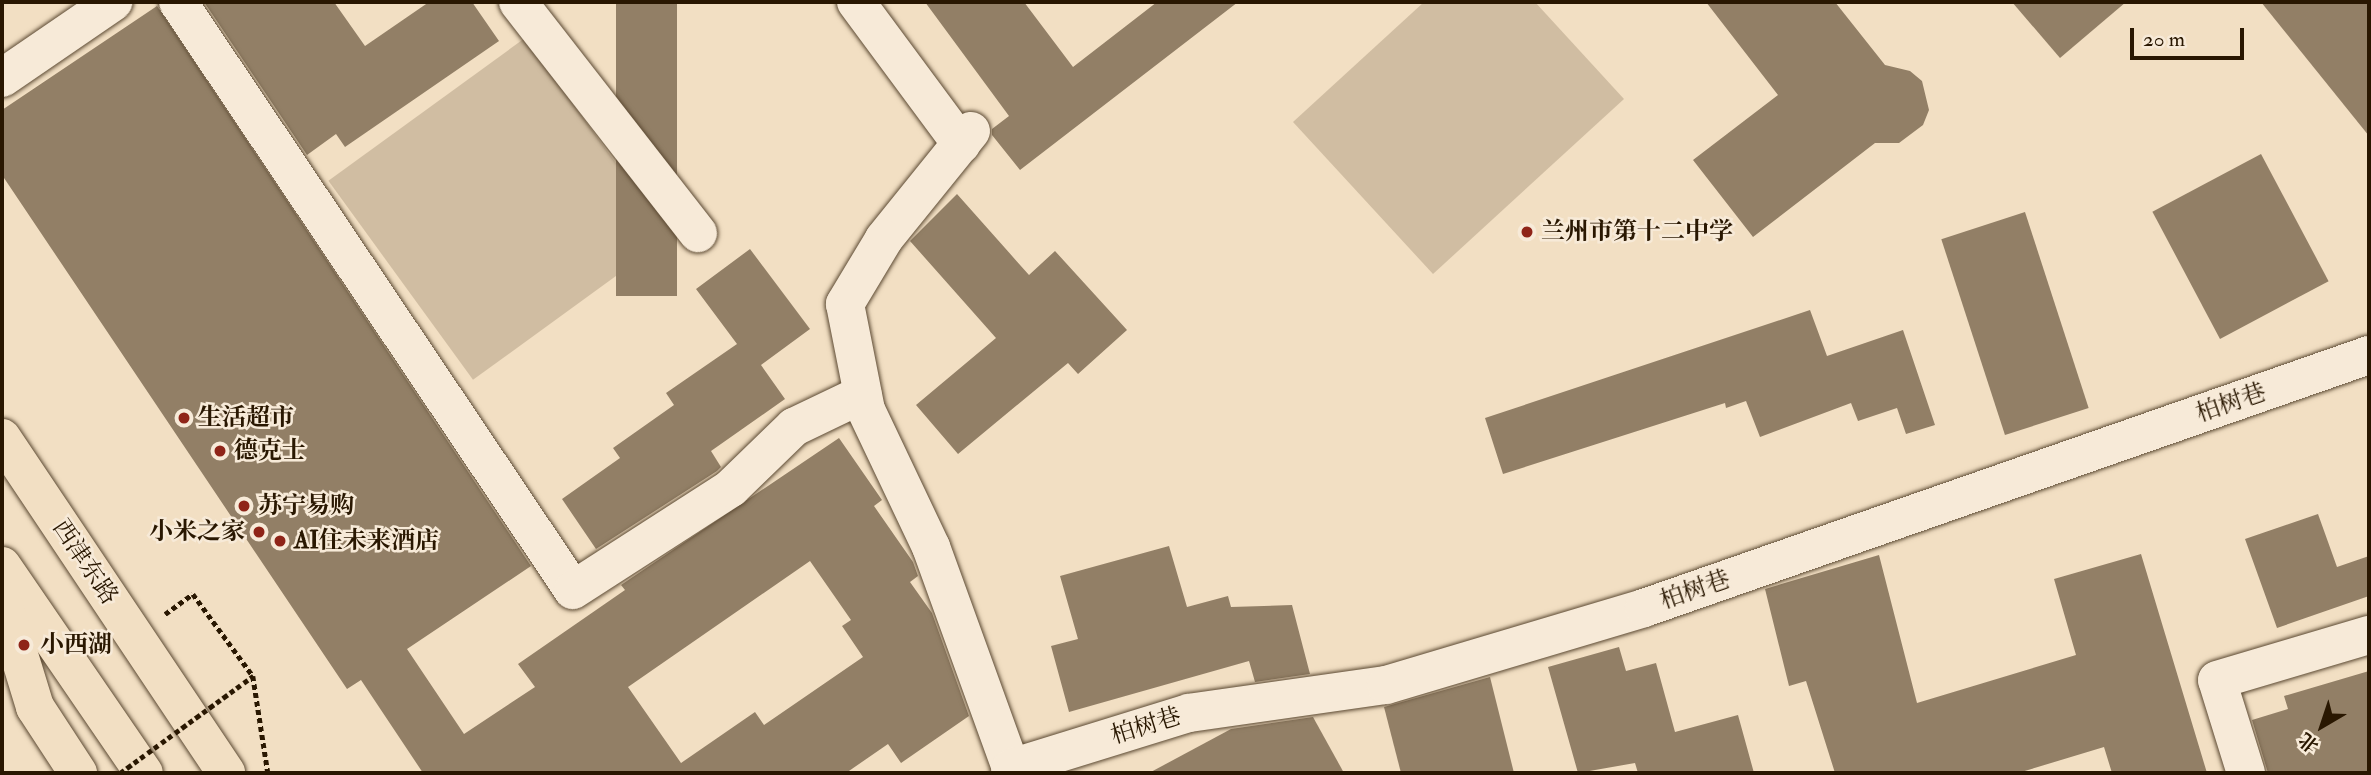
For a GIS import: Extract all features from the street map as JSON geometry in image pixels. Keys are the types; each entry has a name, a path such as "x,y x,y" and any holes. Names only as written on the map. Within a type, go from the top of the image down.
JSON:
{"main road":[{"name":"西津东路","path":"2,438 226,773"},
{"path":"2,566 144,773"},
{"path":"2,599 35,707 78,773"}],"street":[{"path":"2,78 113,2"},
{"path":"178,2 573,590 731,488 794,427 863,394"},
{"path":"518,2 698,233"},
{"path":"856,2 966,138 884,239 845,304 863,394 931,547 1011,771"},
{"name":"柏树巷","path":"1011,771 1189,713 1386,685 1644,608 2369,355"},
{"path":"2246,773 2217,680 2369,635"},
{"path":"2,658 35,707"},
{"name":"西津东路","path":"192,721 247,773"}],"path":[{"path":"193,594 253,676 268,773"},
{"path":"120,773 253,676"}],"shaded area":[{"path":"1424,2 1535,2 1624,99 1433,274 1293,122"},
{"path":"525,38 670,237 473,380 328,181"}],"building":[{"path":"204,2 334,2 365,46 429,2 472,2 499,41 345,147 336,134 307,155"},
{"path":"616,2 677,2 677,296 616,296"},
{"path":"925,2 1024,2 1073,67 1157,2 1238,2 1020,170 992,135 992,129 1009,116"},
{"path":"1706,2 1835,2 1885,65 1910,71 1922,81 1929,110 1923,125 1899,143 1875,143 1753,237 1693,160 1778,95"},
{"path":"2012,2 2126,2 2060,58"},
{"path":"2261,2 2369,2 2369,136"},
{"path":"157,6 531,566 407,649 464,734 535,687 518,664 625,590 621,585 839,438 882,500 874,506 913,562 918,576 910,582 932,613 969,716 901,763 888,744 846,773 423,773 361,680 347,689 2,175 2,110","holes":["810,561 851,620 842,626 863,657 764,725 755,712 681,763 628,687"]},
{"path":"2261,154 2329,281 2220,339 2152,212"},
{"path":"957,194 1029,275 1055,251 1127,330 1078,374 1068,363 958,454 916,405 996,338 910,241"},
{"path":"2025,212 2089,408 2005,435 1941,239"},
{"path":"750,249 810,329 761,365 785,399 711,451 721,467 717,471 596,549 562,499 620,458 613,448 674,405 666,393 737,344 696,289"},
{"path":"1810,310 1827,356 1903,330 1935,425 1906,434 1897,408 1858,421 1851,403 1760,437 1746,401 1726,408 1725,403 1503,474 1485,418"},
{"path":"2318,514 2337,567 2369,556 2369,596 2277,628 2245,539"},
{"path":"1169,546 1187,607 1228,596 1231,607 1292,605 1310,674 1255,682 1249,661 1069,712 1051,646 1078,639 1060,576"},
{"path":"2141,554 2207,773 2112,773 2104,747 2018,773 1835,773 1806,681 1789,686 1765,589 1879,555 1917,703 2076,655 2054,579"},
{"path":"1619,647 1626,671 1656,663 1675,732 1738,715 1754,773 1638,773 1635,763 1578,773 1548,667"},
{"path":"2369,671 2369,773 2268,773 2252,720 2288,709 2284,696"},
{"path":"1490,677 1514,773 1401,773 1384,707"},
{"path":"1313,717 1344,773 1149,773 1231,729"}],"place":[{"name":"兰州市第十二中学","path":"1527,232"},
{"name":"生活超市","path":"184,418"},
{"name":"德克士","path":"220,451"},
{"name":"苏宁易购","path":"244,506"},
{"name":"小米之家","path":"259,532"},
{"name":"AI住未来酒店","path":"280,541"},
{"name":"小西湖","path":"24,645"}]}
